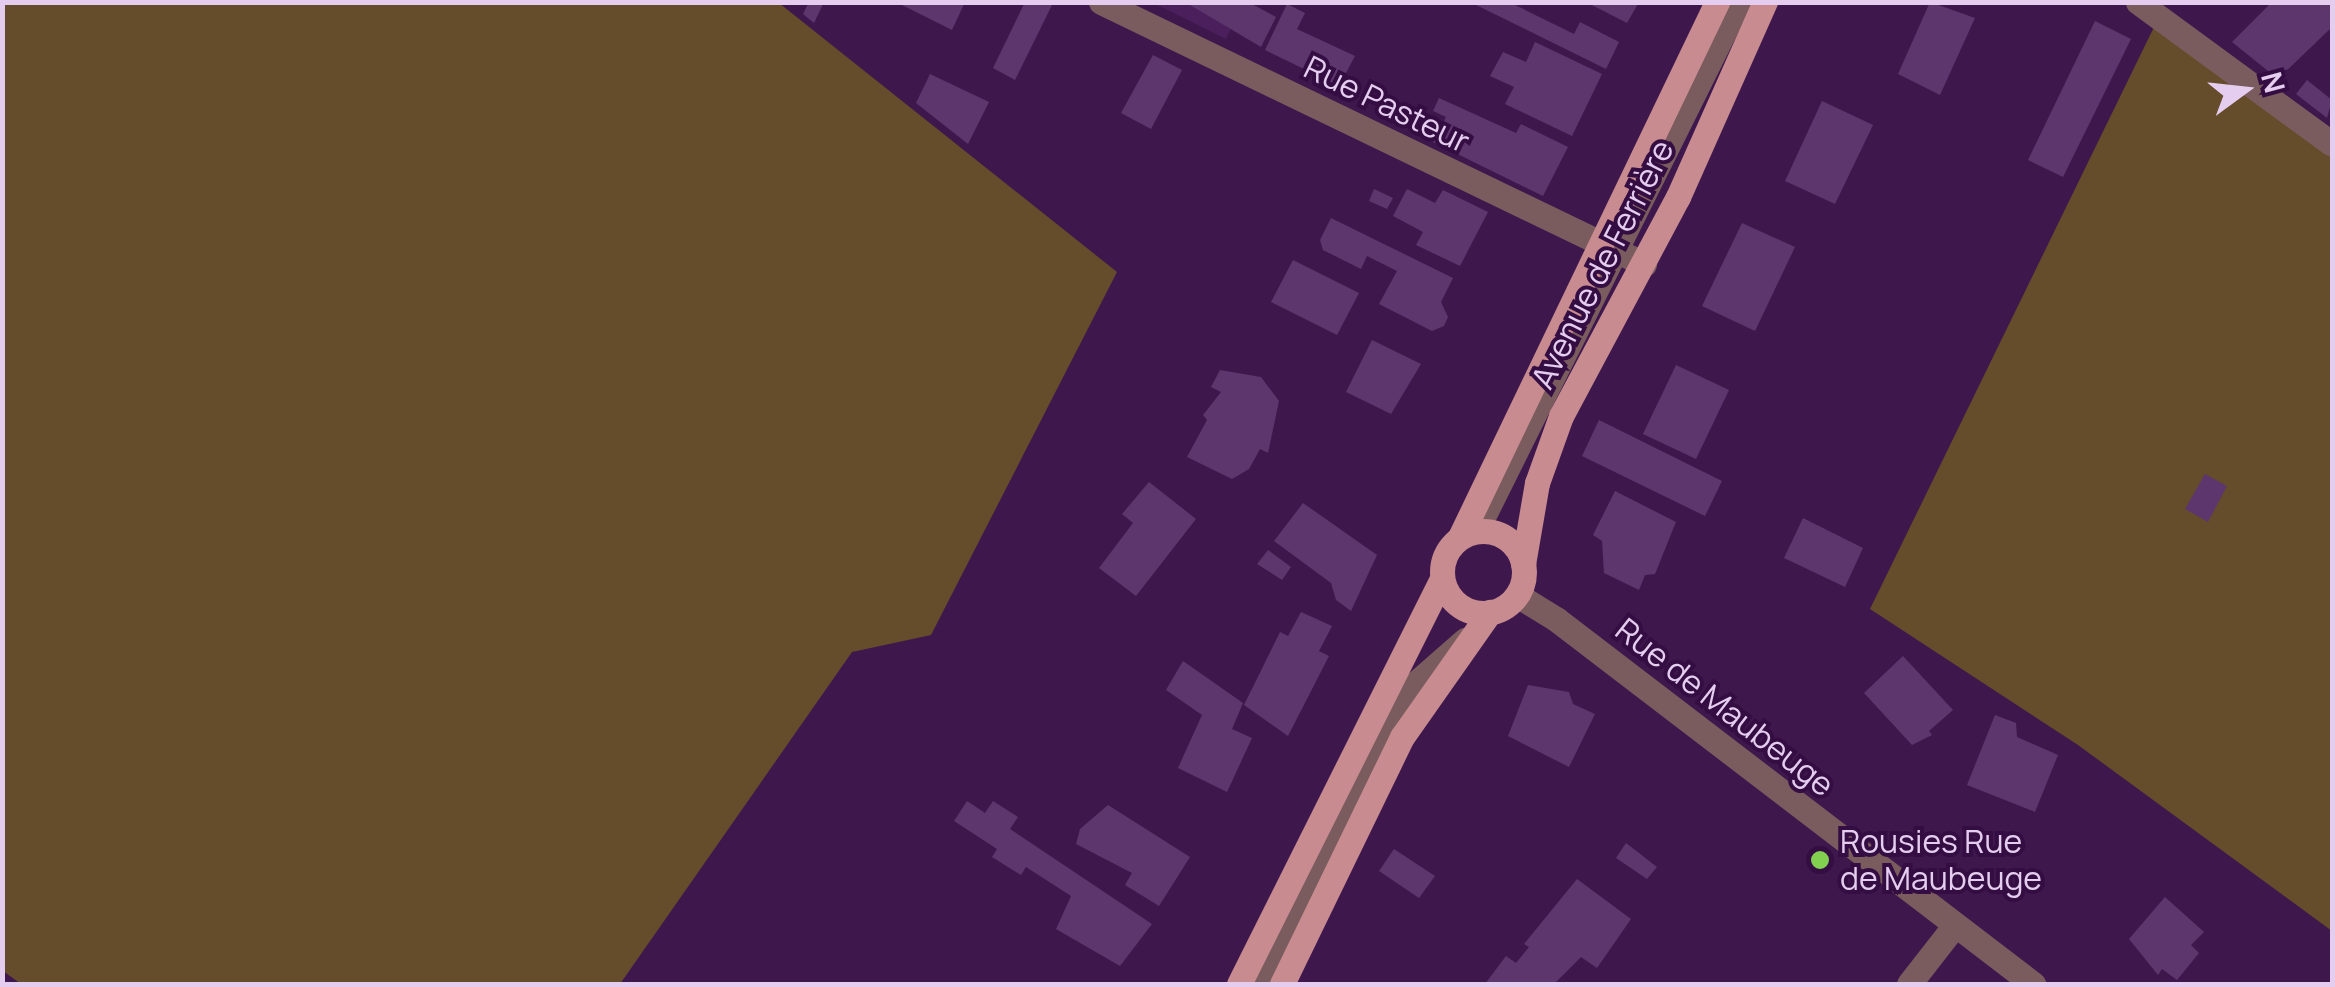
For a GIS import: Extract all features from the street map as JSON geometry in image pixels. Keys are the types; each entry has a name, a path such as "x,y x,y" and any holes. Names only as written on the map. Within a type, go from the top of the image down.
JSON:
{"main road":[{"name":"Avenue de Ferrière","path":"1468,534 1608,246 1717,2"},
{"name":"Avenue de Ferrière","path":"1523,564 1537,483 1561,416 1644,264 1764,2"},
{"path":"1239,984 1442,579 1445,556 1468,534 1512,542 1523,564 1517,595 1490,612 1466,640 1402,738 1282,984"},
{"path":"1442,579 1454,602 1490,612"}],"street":[{"name":"Rue Pasteur","path":"1102,2 1644,264"},
{"path":"1608,246 1739,2"},
{"path":"2138,2 2332,144"},
{"name":"Rue de Maubeuge","path":"1517,595 1556,619 2034,984"},
{"path":"1260,984 1400,703 1440,656 1466,640"},
{"path":"1909,984 1955,924"}],"shaded area":[{"path":"3,2 779,3 1117,272 931,635 852,652 620,984 21,984 3,971"},
{"path":"1153,3 1243,3 1226,39"},
{"path":"2156,23 2332,150 2332,931 2078,745 1870,609"}],"building":[{"path":"809,2 824,2 814,23 803,14"},
{"path":"896,2 965,2 952,30"},
{"path":"1025,2 1052,5 1015,80 993,68"},
{"path":"1185,2 1248,2 1276,17 1261,47"},
{"path":"1470,2 1509,2 1574,34 1580,22 1619,42 1606,69"},
{"path":"1586,2 1639,2 1627,23"},
{"path":"1930,2 1975,18 1940,95 1898,74"},
{"path":"2272,2 2332,2 2332,27 2278,79 2232,42"},
{"path":"1287,4 1305,13 1297,29 1355,56 1339,86 1265,50"},
{"path":"2095,21 2131,39 2063,177 2028,160"},
{"path":"1535,42 1602,74 1572,136 1505,104 1514,87 1490,76 1503,52 1526,62"},
{"path":"1153,55 1182,70 1151,129 1121,113"},
{"path":"930,74 989,102 968,144 916,103"},
{"path":"2307,80 2332,100 2327,118 2296,94"},
{"path":"1439,98 1516,133 1521,124 1568,147 1543,196 1433,142 1446,117 1433,111"},
{"path":"1822,101 1873,125 1835,204 1785,181"},
{"path":"1374,189 1393,198 1387,209 1369,201"},
{"path":"1407,189 1435,203 1443,190 1488,212 1460,266 1416,245 1423,232 1393,216"},
{"path":"1331,218 1453,278 1441,302 1448,317 1444,326 1432,331 1379,304 1397,271 1367,256 1361,269 1323,250 1320,240"},
{"path":"1742,223 1795,247 1755,331 1702,306"},
{"path":"1293,260 1359,293 1337,335 1271,302"},
{"path":"1372,340 1421,364 1391,414 1346,392"},
{"path":"1676,365 1729,390 1696,459 1643,434"},
{"path":"1220,370 1261,377 1279,401 1268,453 1260,449 1249,469 1232,479 1187,457 1207,420 1203,415 1221,392 1211,387"},
{"path":"1599,420 1722,481 1705,516 1582,456"},
{"path":"2205,474 2227,486 2208,522 2185,509"},
{"path":"1149,482 1196,519 1136,596 1099,568 1133,523 1122,514"},
{"path":"1615,491 1676,522 1655,574 1645,575 1639,590 1604,573 1602,541 1593,535"},
{"path":"1303,503 1377,555 1351,611 1336,600 1331,583 1274,541"},
{"path":"1803,518 1863,548 1845,587 1784,558"},
{"path":"1268,550 1291,567 1282,580 1257,564"},
{"path":"1301,612 1332,626 1319,651 1329,656 1288,736 1244,705 1280,632 1288,636"},
{"path":"1903,656 1953,710 1929,731 1932,735 1912,745 1864,693"},
{"path":"1183,661 1243,703 1232,729 1252,738 1227,792 1178,768 1202,715 1166,690"},
{"path":"1528,685 1569,692 1573,704 1595,714 1569,767 1508,736"},
{"path":"1995,715 2016,723 2017,737 2058,755 2035,812 1967,785"},
{"path":"967,801 985,813 993,801 1018,817 1010,829 1152,924 1120,966 1056,929 1071,896 1026,867 1021,875 992,857 997,849 954,821"},
{"path":"1108,805 1190,857 1159,906 1125,885 1132,873 1076,844 1080,829"},
{"path":"1626,843 1657,867 1647,879 1616,858"},
{"path":"1394,849 1435,876 1419,898 1379,871"},
{"path":"1577,879 1631,919 1597,968 1581,957 1554,984 1485,984 1506,956 1516,963 1529,947 1524,944"},
{"path":"2165,897 2204,932 2191,945 2199,953 2177,980 2162,969 2158,975 2129,939"}],"place":[{"name":"Rousies Rue de Maubeuge","path":"1820,860"}]}
